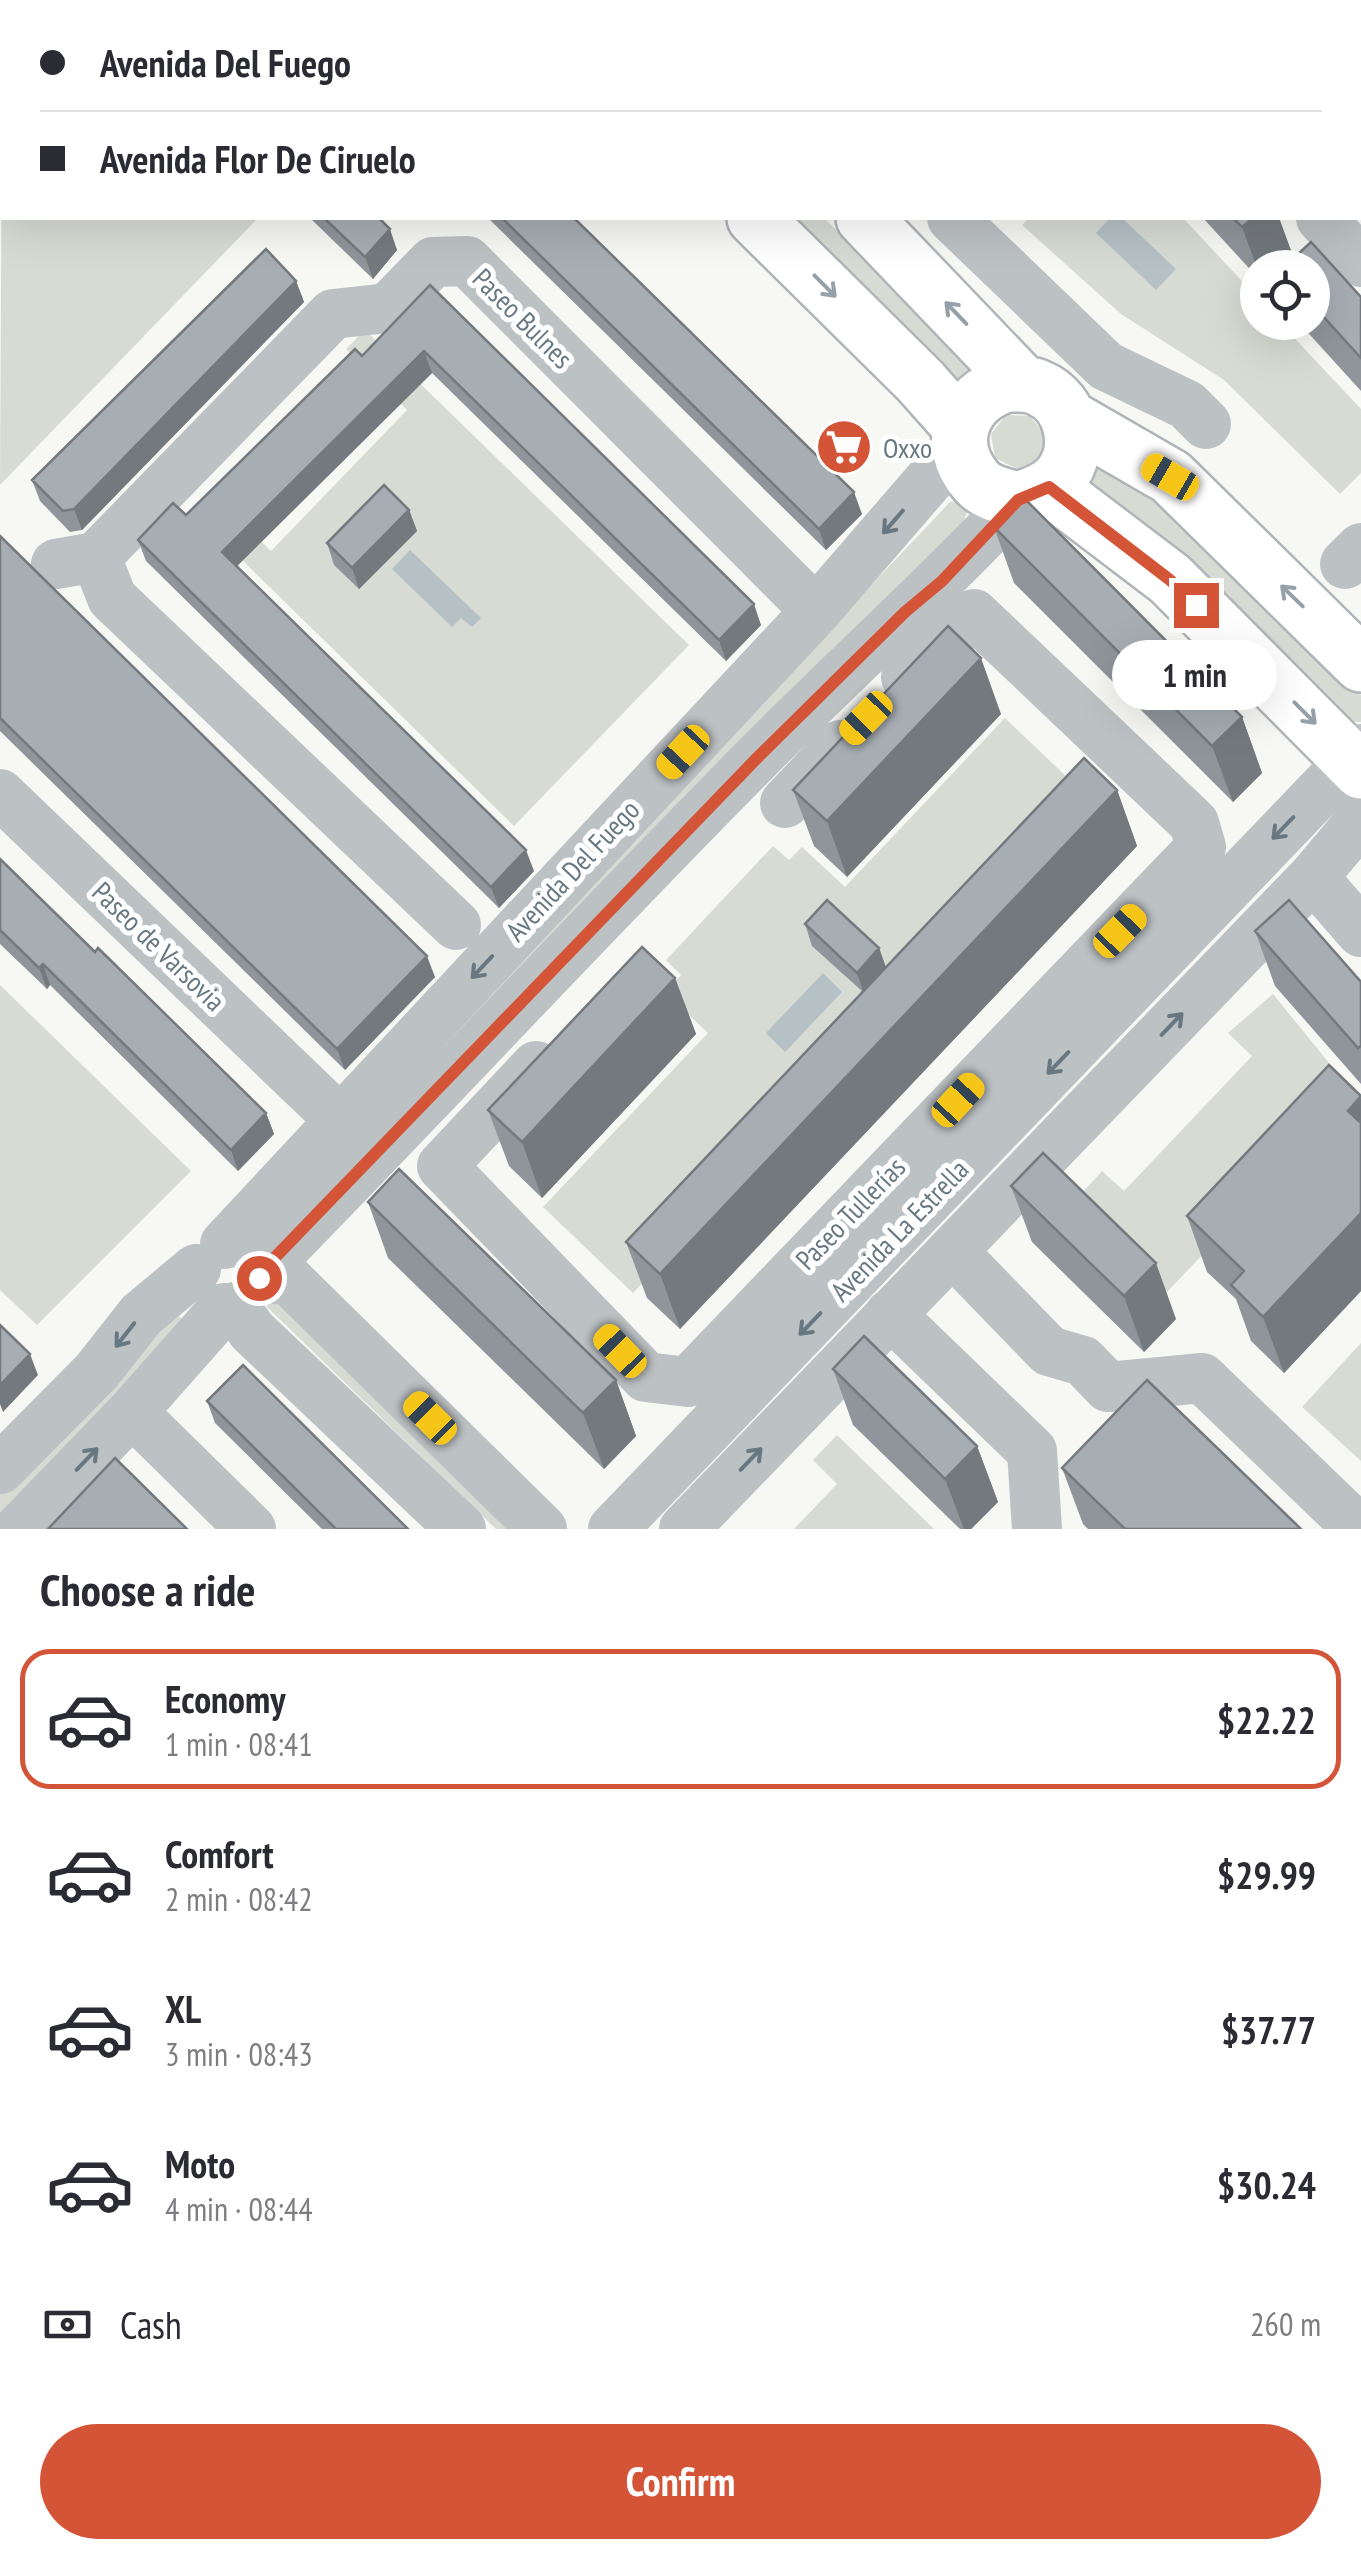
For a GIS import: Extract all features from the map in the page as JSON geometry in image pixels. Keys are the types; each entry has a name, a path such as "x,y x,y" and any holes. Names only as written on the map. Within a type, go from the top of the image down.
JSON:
{"main road":[{"path":"757,220 920,381 958,437 976,482 992,493 1034,494 1170,580 1357,759"},
{"path":"866,220 1024,384"},
{"path":"958,437 977,398 991,388 1007,384 1040,388 1054,397 1069,418 1170,477 1361,664"},
{"path":"1034,494 1062,475 1070,460 1073,443 1069,418"}],"street":[{"path":"954,220 1106,366 1187,405 1206,424"},
{"path":"1323,220 1361,262"},
{"name":"Paseo Bulnes","path":"456,925 76,560 333,314 388,308 433,262 467,261 808,604"},
{"name":"Avenida Del Fuego","path":"20,1529 142,1422 233,1280 329,1109 808,604 958,437"},
{"name":"Avenida Del Fuego","path":"0,1469 96,1370 140,1315 233,1280 905,612 960,600 1034,494"},
{"path":"785,803 873,711 960,600"},
{"name":"Paseo Tullerías","path":"573,1028 442,1166 646,1377 688,1382 1200,846 1194,823 960,600"},
{"name":"Avenida La Estrella","path":"617,1528 1357,759"},
{"name":"Paseo de Varsovia","path":"0,794 329,1109"},
{"name":"Avenida La Estrella","path":"684,1529 1338,905 1361,820"},
{"path":"962,1262 1049,1350 1083,1362 1108,1387 1202,1378 1358,1529"},
{"path":"462,1529 252,1332 233,1280 289,1280 542,1529"},
{"path":"901,1325 1032,1451 1037,1529"},
{"path":"142,1422 251,1529"}],"shaded area":[{"path":"1,220 256,220 0,485"},
{"path":"793,220 826,220 988,376 968,390"},
{"path":"1027,220 1185,220 1240,279 1240,340 1296,340 1361,409 1361,473 1340,494 1224,380 1121,314 1022,225"},
{"path":"1108,220 1124,220 1176,269 1156,290 1096,233"},
{"path":"365,330 689,645 514,826 192,511 210,492 271,551 407,410 346,349"},
{"path":"1006,415 1030,416 1045,435 1039,459 1017,469 995,458 991,434"},
{"path":"1099,460 1156,499 1361,695 1361,722 1347,722 1087,488 1084,462"},
{"path":"950,502 970,503 962,527 289,1223 281,1208"},
{"path":"410,550 481,618 472,627 461,618 452,627 392,569"},
{"path":"1005,718 1095,804 633,1293 543,1207 708,1033 665,992 681,975 666,960 773,846 789,860 802,847 845,887"},
{"path":"823,973 842,992 785,1052 766,1033"},
{"path":"0,985 191,1171 37,1325 0,1290"},
{"path":"1273,994 1355,1095 1166,1293 1072,1204 1102,1171 1124,1191 1252,1056 1228,1033"},
{"path":"268,1299 275,1299 513,1529 496,1529 267,1307"},
{"path":"173,1311 190,1326 0,1524 0,1491"},
{"path":"1361,1343 1361,1461 1302,1407"},
{"path":"837,1435 934,1529 794,1529 837,1484 813,1460"}],"building":[{"path":"326,220 381,220 390,229 365,257"},
{"path":"504,220 576,220 854,492 819,529"},
{"path":"1311,242 1318,250 1302,250"},
{"path":"266,249 296,281 74,509 63,511 32,480"},
{"path":"1330,263 1361,297 1361,358 1330,324"},
{"path":"430,285 754,604 719,640 424,351 222,552 526,850 491,887 138,540 173,503 186,515 355,349 362,356"},
{"path":"384,485 409,510 352,568 327,543"},
{"path":"1023,497 1242,717 1212,746 994,527"},
{"path":"0,536 427,956 337,1049 0,718"},
{"path":"948,626 981,658 827,821 793,790"},
{"path":"1084,758 1117,790 660,1274 626,1242"},
{"path":"0,859 95,952 98,948 266,1113 231,1150 43,964 39,968 0,930"},
{"path":"827,900 879,948 857,973 805,924"},
{"path":"1289,900 1361,982 1358,1048 1255,931"},
{"path":"642,947 675,978 522,1142 488,1110"},
{"path":"1329,1065 1361,1096 1348,1111 1361,1123 1361,1213 1263,1317 1231,1285 1244,1271 1187,1216"},
{"path":"1043,1153 1156,1263 1124,1296 1011,1186"},
{"path":"399,1169 616,1380 583,1413 368,1202"},
{"path":"0,1325 30,1354 0,1385"},
{"path":"864,1336 977,1446 945,1479 833,1369"},
{"path":"243,1365 408,1529 336,1529 207,1401"},
{"path":"1147,1380 1301,1529 1125,1529 1062,1468"},
{"path":"115,1458 187,1529 48,1529"}],"place":[{"name":"Oxxo","path":"844,447"}],"route":[{"path":"259,1278 758,757 905,612 942,581 1018,500 1049,487 1170,580 1196,605"}]}
